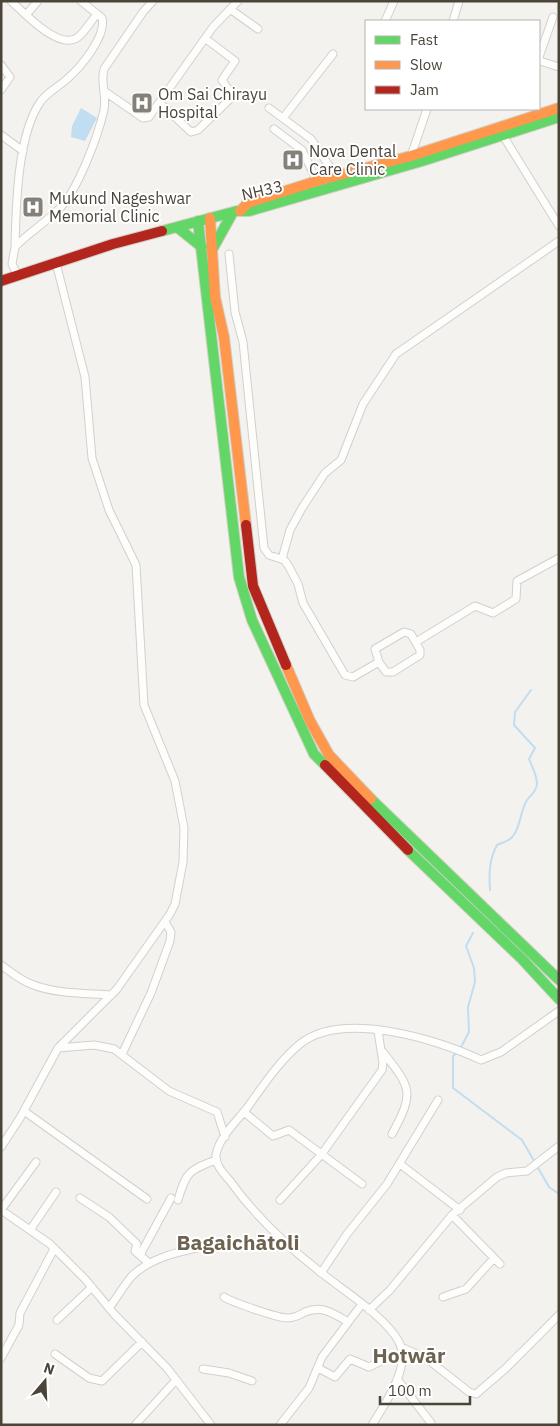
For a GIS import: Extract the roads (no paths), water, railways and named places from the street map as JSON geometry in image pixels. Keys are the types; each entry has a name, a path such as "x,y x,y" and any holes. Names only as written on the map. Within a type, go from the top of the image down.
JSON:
{"main road":[{"path":"208,248 237,212 248,203 317,181 412,156 559,108"},
{"name":"NH33","path":"1,281 113,244 210,218 248,211 366,178 559,117"},
{"path":"210,218 208,248 214,367 239,578 252,620 314,754 420,862 522,959 559,999"},
{"path":"198,221 208,248 215,296 224,338 248,558 254,586 310,721 329,755 350,779 559,980"},
{"path":"177,227 208,248"}],"street":[{"path":"11,1 48,34 73,39 80,34 97,14"},
{"path":"26,15 38,1"},
{"path":"18,276 12,264 15,247 19,174 32,118 40,102 69,78 100,37 104,23 97,14 81,1"},
{"path":"15,247 59,209 72,191 100,122 105,102 102,79 104,68 143,12 153,1"},
{"path":"104,91 143,118 149,117 217,23 238,1"},
{"path":"385,20 394,1"},
{"path":"453,20 458,2"},
{"path":"230,9 258,29"},
{"path":"540,54 553,17"},
{"path":"160,103 192,132 198,130 230,98 232,93 222,80 235,62 206,39"},
{"path":"283,118 333,54"},
{"path":"540,61 559,67"},
{"path":"1,65 10,77 1,90"},
{"path":"270,108 311,140 336,176"},
{"path":"412,156 427,110"},
{"path":"274,129 302,150 317,181"},
{"path":"502,134 559,226"},
{"path":"1,135 23,151"},
{"path":"282,559 290,530 302,508 325,473 341,460 363,404 396,354 559,241"},
{"path":"229,254 235,312 243,342 264,548 269,555 282,559 288,565 298,584 303,603 345,675 353,677 379,662"},
{"path":"1,1147 24,1111 58,1048 128,977 165,922 175,904 185,845 176,781 144,705 136,566 109,510 92,458 85,377 56,263"},
{"path":"416,642 475,606 493,613 516,599 515,586 517,581 559,558"},
{"path":"401,633 410,633 416,642 421,653 420,656 393,672 386,672 379,662 375,649 401,633"},
{"path":"122,1054 151,993 170,941 171,932 165,922"},
{"path":"1,965 24,981 38,987 56,991 111,995"},
{"path":"372,1425 392,1392 401,1364 401,1347 395,1335 362,1304 321,1273 250,1208 216,1160 217,1152 225,1137 290,1053 310,1037 320,1032 334,1030 378,1032 426,1040 481,1060 501,1052 559,1011"},
{"path":"280,1200 321,1155 382,1070 378,1032"},
{"path":"58,1048 101,1045 122,1054 169,1092 217,1112 225,1137"},
{"path":"381,1049 401,1075 408,1094 406,1108 392,1134"},
{"path":"321,1273 400,1164 438,1100"},
{"path":"24,1111 147,1199"},
{"path":"244,1112 271,1135 277,1136 289,1130 362,1184"},
{"path":"369,1310 390,1290 452,1215 497,1177 506,1173 526,1171 559,1146"},
{"path":"140,1255 189,1172 216,1160"},
{"path":"36,1162 1,1210 54,1249 92,1287 176,1380 211,1425"},
{"path":"400,1164 460,1210"},
{"path":"30,1230 56,1192"},
{"path":"80,1198 109,1216 137,1244 134,1250 149,1263"},
{"path":"452,1215 500,1264"},
{"path":"109,1308 132,1277 149,1263 166,1256 219,1243"},
{"path":"1,1358 19,1325 20,1312 54,1249"},
{"path":"443,1297 466,1289 494,1258"},
{"path":"57,1320 92,1287"},
{"path":"224,1297 238,1305 283,1317 292,1317 318,1308 331,1312 348,1322"},
{"path":"280,1425 309,1388 322,1357 362,1304"},
{"path":"401,1347 420,1354 469,1392 476,1394 505,1369 559,1315"},
{"path":"55,1354 88,1378 102,1381 142,1342"},
{"path":"318,1368 335,1376 350,1359 369,1367 381,1361"},
{"path":"203,1369 229,1373 252,1381"},
{"path":"397,1379 431,1423"},
{"path":"134,1425 176,1380"}],"water":[{"path":"81,108 97,118 85,141 71,137 72,126"}],"waterway":[{"path":"490,890 490,867 494,851 497,845 508,841 513,836 518,828 525,804 537,784 529,759 535,748 514,725 515,712 531,690"},
{"path":"460,1049 469,1032 468,1007 475,982 474,968 466,946 473,933"},
{"path":"457,1052 453,1056 453,1088 522,1140 549,1187 559,1194"}],"place":[{"name":"Om Sai Chirayu Hospital","path":"142,103"},
{"name":"Nova Dental Care Clinic","path":"293,160"},
{"name":"Mukund Nageshwar Memorial Clinic","path":"33,207"}],"district":[{"name":"Bagaichātoli","path":"238,1243"},
{"name":"Hotwār","path":"409,1356"}]}
